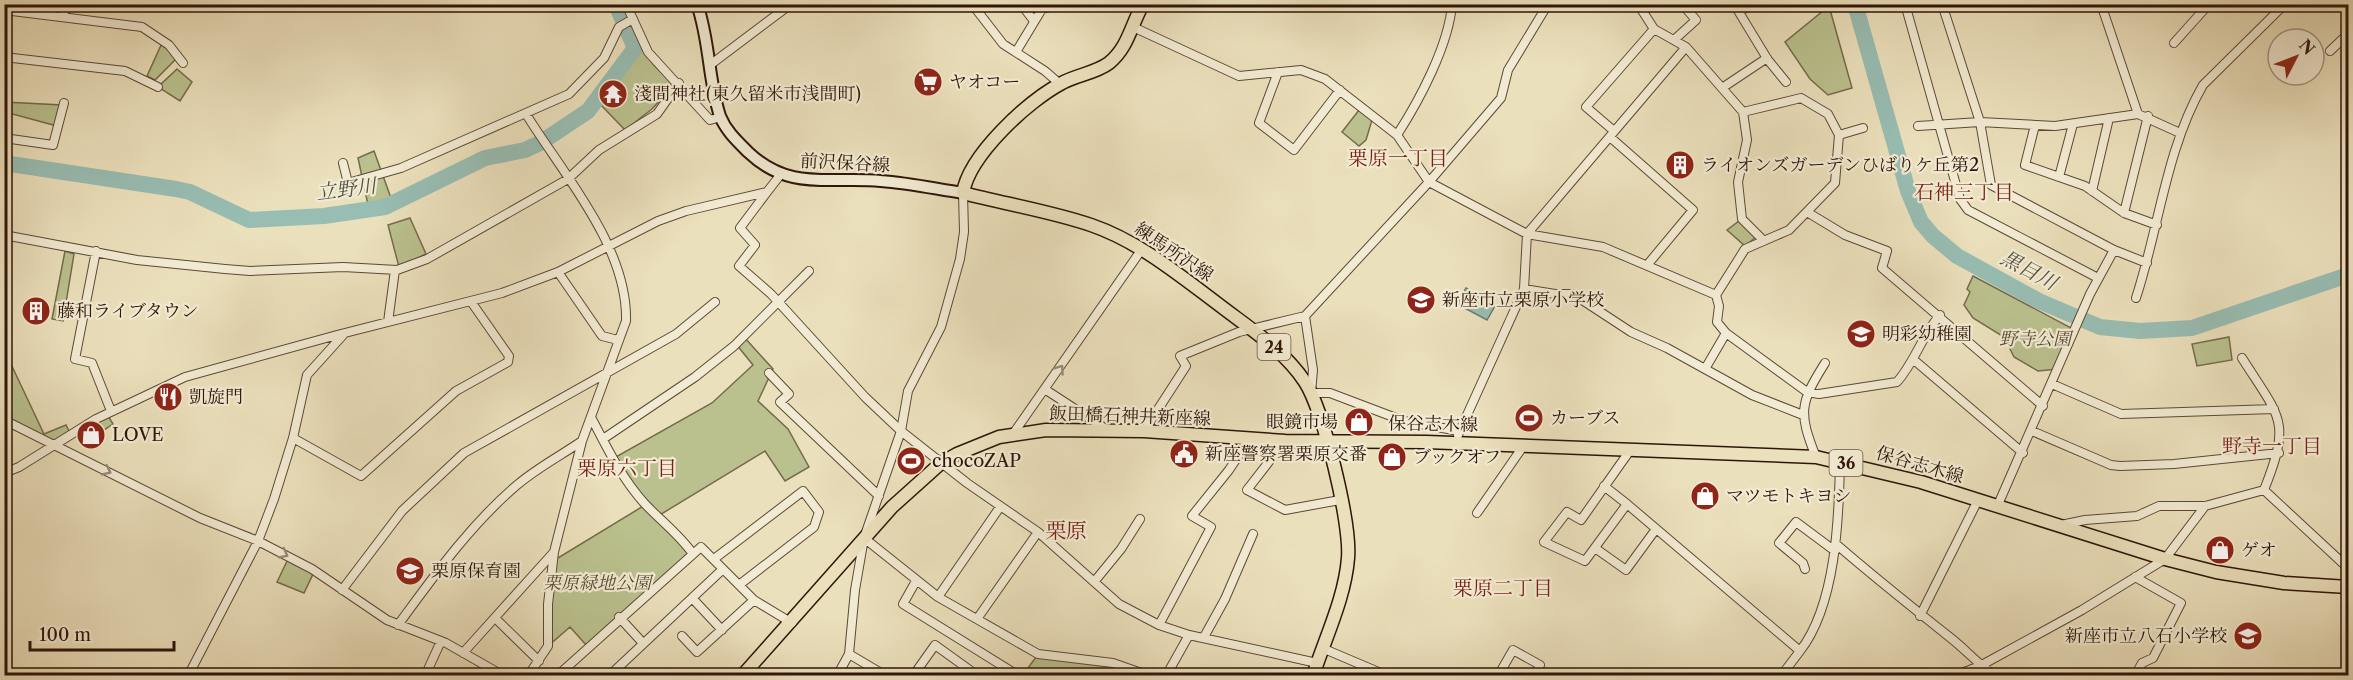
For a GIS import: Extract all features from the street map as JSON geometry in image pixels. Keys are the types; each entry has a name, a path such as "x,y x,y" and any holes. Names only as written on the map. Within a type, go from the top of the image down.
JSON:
{"main road":[{"name":"前沢保谷線","path":"697,4 710,65 712,89 721,117 739,144 761,165 781,174 810,181 879,181 963,193"},
{"path":"963,193 965,181 988,145 1016,116 1060,84 1107,65 1126,43 1143,4"},
{"name":"練馬所沢線","path":"963,193 1091,225 1142,249 1282,353 1311,393 1327,442 1348,537 1347,567 1313,675"},
{"name":"飯田橋石神井新座線","path":"742,675 792,623 892,507 941,463 975,446 1013,434 1046,430 1144,431 1249,440 1327,442"},
{"name":"保谷志木線","path":"1327,442 1458,437 1524,445 1816,457 1840,461 1978,500 2164,559 2250,579 2349,587"}],"street":[{"path":"63,4 64,16"},
{"path":"710,65 791,4"},
{"path":"972,4 1003,44 1060,84"},
{"path":"1022,4 1034,21"},
{"path":"1016,52 1042,9 1063,4 1077,6"},
{"path":"1397,135 1420,98 1451,23 1452,4"},
{"path":"1144,431 1186,366 1180,356 1239,332 1305,316 1429,182 1501,98 1508,70 1548,4"},
{"path":"1638,4 1654,29 1686,47 1743,112 1747,140 1738,182 1742,219 1764,241"},
{"path":"1674,40 1696,20 1682,4"},
{"path":"1752,4 1736,8 1767,58 1786,82"},
{"path":"1905,4 1960,199 1968,210 2098,278"},
{"path":"1942,4 1980,122 1990,185 2114,250 2148,263"},
{"path":"2101,4 2138,114"},
{"path":"2174,44 2209,4"},
{"path":"2136,298 2148,263 2180,133 2203,84 2285,4"},
{"path":"627,7 630,20 648,52 679,83 710,120 721,117"},
{"path":"4,10 27,9 142,27 169,45 183,63"},
{"path":"343,163 348,183 361,181 401,168 526,114 577,89 604,58 619,27 630,20"},
{"path":"1133,27 1239,76 1301,70 1325,79 1397,135 1429,182 1527,234 1603,247 1648,264 1716,295"},
{"path":"1648,264 1693,210 1586,107 1654,29"},
{"path":"2330,51 2349,34"},
{"path":"1305,316 1313,370 1311,393 1330,393 1404,421 1458,437 1524,289 1527,234 1686,47"},
{"path":"4,57 125,71 159,87"},
{"path":"1722,88 1767,58"},
{"path":"1278,72 1259,123 1294,150 1340,90"},
{"path":"4,235 137,260 250,271 343,267 395,270 427,259 568,179 599,150 657,114 679,83"},
{"path":"1743,112 1800,98 1828,114 1839,135 1835,183 1789,230 1745,249 1716,295 1719,306 1717,322 1726,333 1807,393 1819,394 1897,382 1914,360 1931,325 1940,315"},
{"path":"4,138 53,146 64,104"},
{"path":"526,114 610,245 626,307 626,321 582,441 554,552 548,604 548,646 540,661 528,675"},
{"path":"1918,126 1980,122 2035,126 2138,114 2148,116 2180,133"},
{"path":"2124,213 2148,116"},
{"path":"2092,191 2109,118"},
{"path":"2059,177 2073,123"},
{"path":"2035,126 2025,165 2092,191 2124,213 2157,225"},
{"path":"1839,135 1863,128"},
{"path":"781,174 740,228 755,245 739,266 779,302 860,392 901,431 1000,507 1038,532 1119,604 1159,624 1189,635 1317,663"},
{"path":"4,473 55,446 111,411 185,377 345,333 472,303 558,272 658,221 686,211 767,192"},
{"path":"839,675 849,654 855,590 864,538 901,431 909,391 941,327 960,259 964,232 963,193"},
{"path":"1807,212 1845,235 1887,251 1882,268 1940,315 2043,406"},
{"path":"1013,434 1046,390 1142,249"},
{"path":"1997,507 2090,294 2114,250"},
{"path":"96,251 75,359 92,363 111,411"},
{"path":"388,322 395,270"},
{"path":"558,272 602,336 618,340"},
{"path":"603,439 694,377 734,346 809,272"},
{"path":"1524,289 1555,294 1573,294 1631,332 1752,395 1803,415"},
{"path":"342,590 402,511 464,453 676,334 715,302"},
{"path":"293,438 361,476 456,391 508,362 509,356 472,303"},
{"path":"188,675 258,541 293,438 307,375 345,333"},
{"path":"1705,369 1726,333"},
{"path":"2242,358 2274,409 2280,424 2279,453 2264,490"},
{"path":"1914,360 2022,453"},
{"path":"1816,457 1804,428 1803,415 1807,393 1825,363"},
{"path":"770,373 789,394 780,402 807,431 879,496"},
{"path":"2052,384 2121,414 2274,409"},
{"path":"1046,390 1107,430"},
{"path":"591,417 641,499 682,539 693,554"},
{"path":"4,420 200,518 258,541 309,568 398,625 441,641 504,675"},
{"path":"2032,431 2111,465 2120,466 2174,464 2279,453"},
{"path":"1159,624 1211,527 1191,516 1229,470 1249,440"},
{"path":"398,625 441,566 484,516 517,484 582,441"},
{"path":"1286,441 1247,490 1285,510 1340,500"},
{"path":"1477,513 1524,445"},
{"path":"1627,504 1585,561 1544,542 1567,512 1581,520 1630,448"},
{"path":"1781,675 1814,634 1835,548 1840,461"},
{"path":"1604,486 1800,651"},
{"path":"2060,526 2085,520 2137,516 2159,506 2205,506 2264,490"},
{"path":"2264,490 2349,568"},
{"path":"714,559 803,491 819,513 814,527 739,585"},
{"path":"1920,616 1978,500"},
{"path":"1954,675 1980,666 2164,559 2205,506"},
{"path":"938,597 1000,507"},
{"path":"1094,582 1121,549 1140,519"},
{"path":"1805,569 1803,563 1779,543 1796,522 1835,548 1953,640 1980,666 1995,675"},
{"path":"1595,548 1626,570 1656,529"},
{"path":"977,619 1038,532"},
{"path":"1204,638 1226,599 1253,534"},
{"path":"864,538 938,597 1038,654 1113,663 1150,675"},
{"path":"556,675 701,547 754,600 792,623"},
{"path":"463,653 554,552"},
{"path":"609,675 723,569"},
{"path":"2135,577 2181,603 2153,658 2142,663 2135,675"},
{"path":"916,581 903,604 1019,675"},
{"path":"692,598 722,630"},
{"path":"682,636 697,652 754,600"},
{"path":"619,617 642,642"},
{"path":"495,618 540,661"},
{"path":"1166,675 1189,635"},
{"path":"425,675 441,641"},
{"path":"913,675 935,645 978,675"},
{"path":"1322,648 1388,675"},
{"path":"1498,675 1513,650 1540,665 1534,675"},
{"path":"849,654 886,675"}],"green space":[{"path":"1829,6 1852,88 1828,95 1810,79 1785,42"},
{"path":"162,43 177,58 155,80 147,76"},
{"path":"641,45 654,65 671,82 672,87 652,109 625,130 599,103"},
{"path":"177,69 192,82 180,101 158,87"},
{"path":"4,102 62,105 57,126 5,112"},
{"path":"1359,110 1372,120 1366,140 1359,146 1342,132"},
{"path":"374,151 391,198 368,205 358,158"},
{"path":"410,218 426,254 399,267 388,225"},
{"path":"1739,221 1756,237 1745,246 1727,230"},
{"path":"65,251 74,254 63,321 52,319"},
{"name":"野寺公園","path":"1973,276 2075,330 2058,369 2038,371 2014,357 2004,337 1973,318 1964,305 1970,292 1967,289"},
{"name":"栗原緑地公園","path":"744,337 773,369 758,401 788,429 809,467 785,481 765,451 658,516 693,554 587,646 570,627 548,646 553,561 645,505 614,458 712,403 753,365 736,344"},
{"path":"2229,337 2232,360 2197,366 2192,344"},
{"path":"10,362 44,434 66,425 70,433 107,414 113,424 104,430 95,421 55,446 5,420 5,377"},
{"path":"289,557 314,572 304,593 277,582"},
{"path":"1036,657 1112,665 1145,675 1030,676 1025,672"}],"water":[{"path":"1466,288 1495,306 1487,320 1457,304"}],"waterway":[{"name":"立野川","path":"4,163 190,192 249,220 324,216 385,207 485,158 525,150 540,143 588,111 635,48 618,9 621,4"},
{"name":"黒目川","path":"1855,4 1908,191 1921,222 1933,236 1957,256 2039,301 2100,327 2140,331 2192,328 2348,275"}],"place":[{"name":"ヤオコー","path":"928,82"},
{"name":"淺間神社(東久留米市浅間町)","path":"613,94"},
{"name":"ライオンズガーデンひばりケ丘第2","path":"1680,165"},
{"name":"新座市立栗原小学校","path":"1421,300"},
{"name":"藤和ライブタウン","path":"36,311"},
{"name":"明彩幼稚園","path":"1861,334"},
{"name":"凱旋門","path":"168,397"},
{"name":"カーブス","path":"1529,418"},
{"name":"眼鏡市場","path":"1359,422"},
{"name":"LOVE","path":"91,435"},
{"name":"新座警察署栗原交番","path":"1184,454"},
{"name":"ブックオフ","path":"1392,457"},
{"name":"chocoZAP","path":"911,461"},
{"name":"マツモトキヨシ","path":"1705,496"},
{"name":"ゲオ","path":"2220,550"},
{"name":"栗原保育園","path":"410,571"},
{"name":"新座市立八石小学校","path":"2248,636"}],"district":[{"name":"栗原一丁目","path":"1398,158"},
{"name":"石神三丁目","path":"1964,192"},
{"name":"野寺一丁目","path":"2272,446"},
{"name":"栗原六丁目","path":"627,468"},
{"name":"栗原","path":"1066,531"},
{"name":"栗原二丁目","path":"1503,588"}]}
